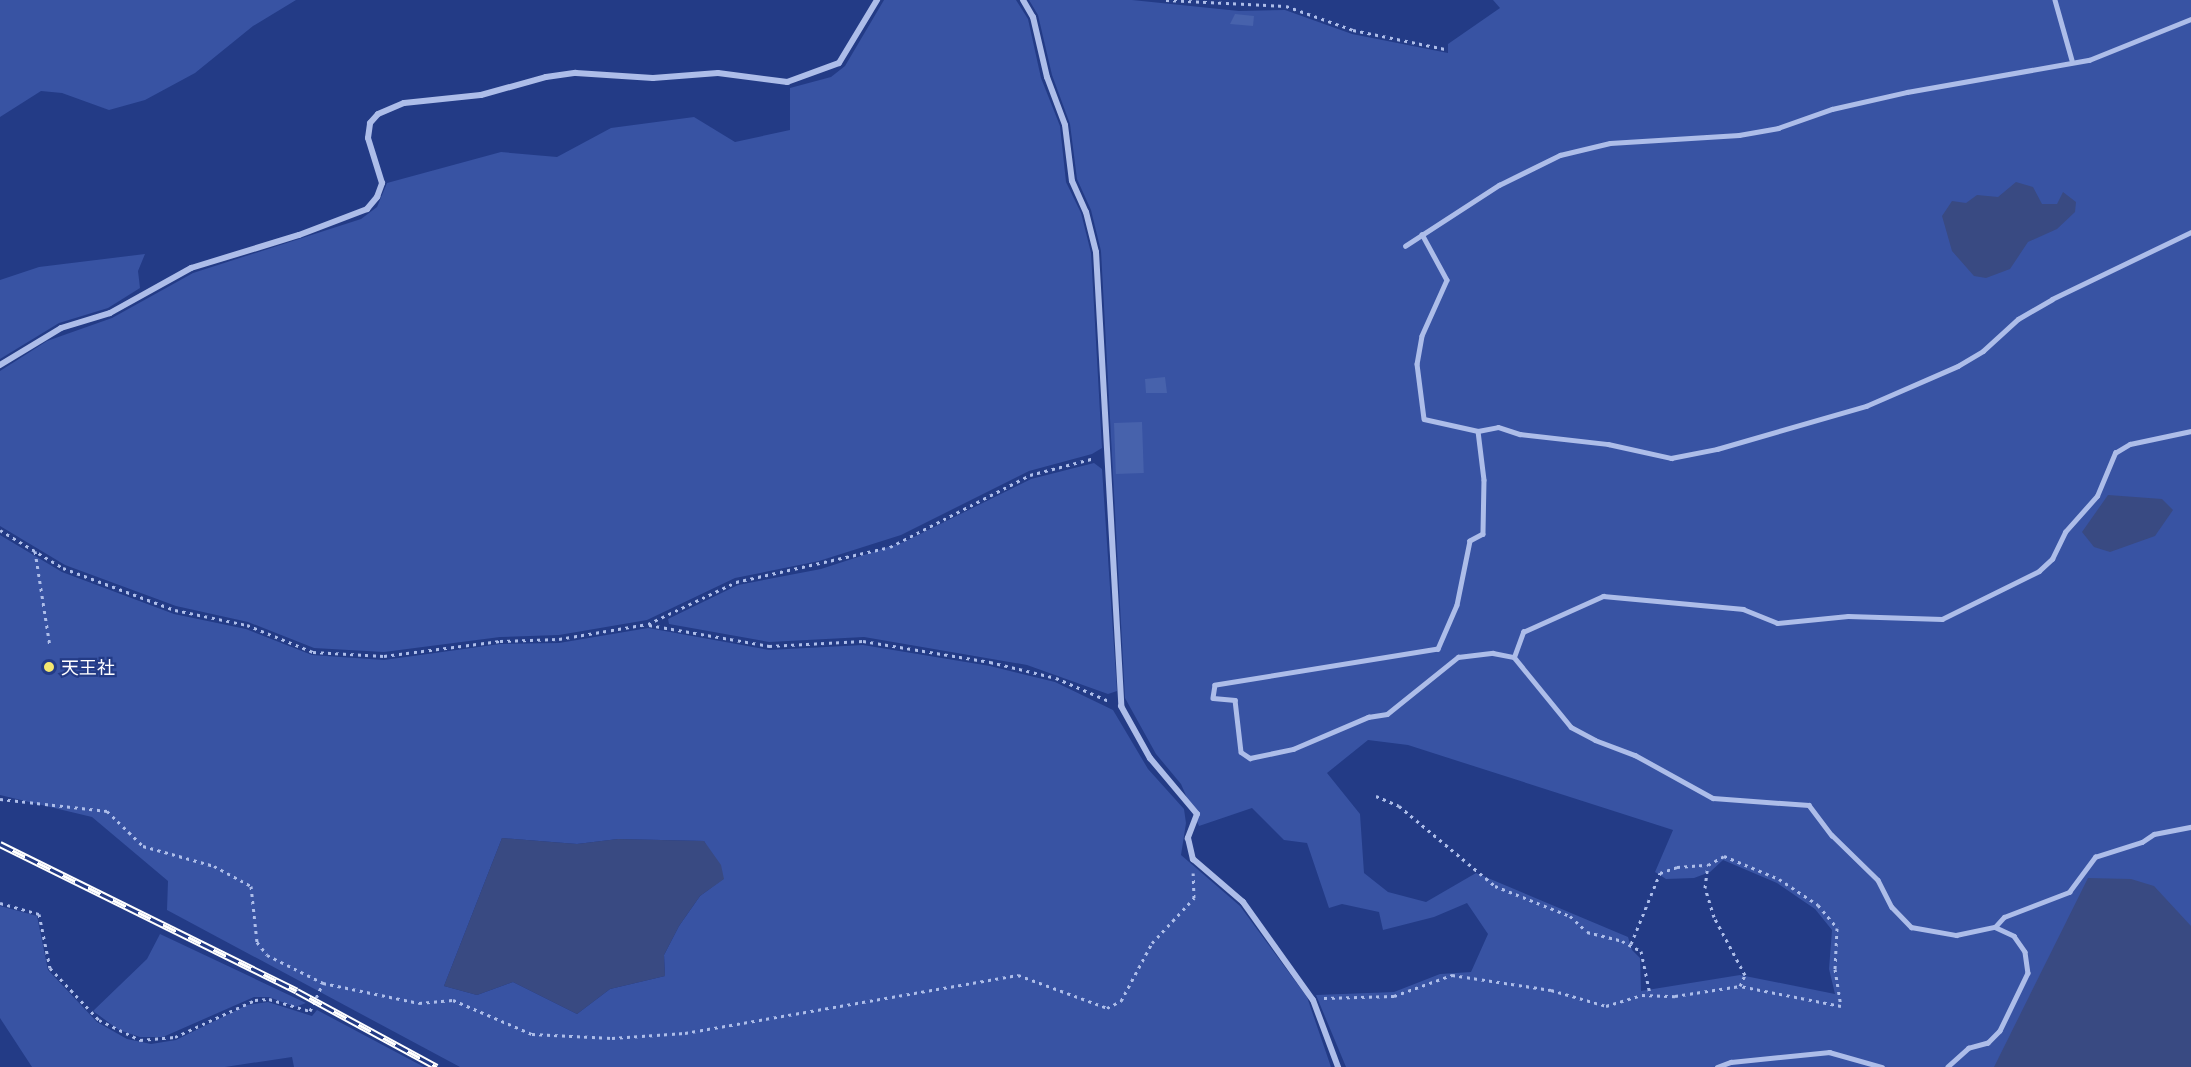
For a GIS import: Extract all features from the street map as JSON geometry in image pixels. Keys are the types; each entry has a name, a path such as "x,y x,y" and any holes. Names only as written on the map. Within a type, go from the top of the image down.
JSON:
{"street":[{"path":"0,365 61,328 110,314 191,268 299,235 366,209 377,197 381,183 368,138 370,123 378,114 404,103 481,95 546,77 576,73 653,78 718,73 787,82 839,63 877,0"},
{"path":"1023,0 1033,17 1047,77 1065,125 1072,181 1086,212 1096,252 1105,456 1121,706 1150,758 1197,814 1188,838 1192,859 1243,902 1313,999 1338,1067"}],"lane":[{"path":"2055,0 2072,60"},
{"path":"1405,246 1499,185 1560,155 1610,142 1739,135 1896,94 2072,60 2089,60 2191,19"},
{"path":"1422,234 1447,280 1422,336 1417,364 1424,419 1478,430 1498,427 1520,434 1608,444 1671,458 1717,449 1866,406 1958,366 1983,351 2018,319 2052,299 2191,232"},
{"path":"1478,430 1484,480 1483,534 1470,541 1457,604 1438,649 1215,685 1214,698 1235,699 1241,752 1250,758 1293,750 1368,717 1387,714 1458,657 1493,653 1514,657 1571,727 1595,740 1635,755 1713,798 1809,805 1832,836 1878,880 1892,907 1911,927 1956,935 1995,927 2014,936 2025,952 2028,973 2000,1032 1988,1043 1969,1048 1948,1067"},
{"path":"1514,657 1523,632 1603,596 1743,609 1777,623 1848,616 1942,619 2039,571 2052,559 2065,532 2097,496 2115,453 2130,444 2191,431"},
{"path":"1995,927 2004,916 2068,892 2095,857 2142,842 2154,834 2191,827"},
{"path":"1717,1067 1731,1062 1828,1052 1882,1067"}],"path":[{"path":"1166,0 1286,6 1353,30 1445,49"},
{"path":"0,530 63,568 176,610 247,625 313,651 384,656 500,641 559,639 648,624 736,582 890,547 1030,475 1105,456"},
{"path":"35,551 50,647"},
{"path":"648,624 769,646 863,641 990,662 1056,678 1121,706"},
{"path":"1376,796 1399,806 1495,886 1570,916 1587,932 1631,944 1641,951 1650,994"},
{"path":"0,800 107,811 143,846 214,866 251,886 257,942 267,955 323,983 419,1003 453,1000 532,1034 612,1038 685,1033 1018,975 1107,1008 1121,1001 1152,944 1194,898 1192,859"},
{"path":"1313,999 1394,996 1452,975 1551,990 1606,1005 1650,994 1675,996 1740,986 1841,1006 1835,969 1837,928 1818,905 1779,879 1724,856 1708,865 1677,867 1660,873 1631,944"},
{"path":"1708,865 1705,888 1714,917 1745,975 1740,986"},
{"path":"0,903 39,914 50,968 99,1020 140,1040 175,1037 255,1000 269,999 310,1011 323,983"}],"shaded area":[{"path":"0,0 296,0 253,26 195,73 145,100 109,110 62,93 41,91 0,117"},
{"path":"884,0 1016,0 1028,19 1041,78 1060,126 1066,182 1081,213 1091,253 1102,448 1092,454 1029,471 901,535 819,561 735,578 647,620 559,635 500,637 384,652 314,648 248,622 176,606 65,565 0,526 0,371 47,341 112,318 193,273 361,219 377,207 387,183 501,152 557,157 611,128 694,117 735,142 790,130 790,88 831,77 845,66"},
{"path":"1029,0 1132,0 1239,11 1285,10 1352,34 1448,53 1448,44 1500,8 1493,0 2191,0 2191,1067 1346,1067 1316,995 1394,992 1440,974 1471,972 1488,934 1467,903 1434,917 1383,930 1379,912 1342,904 1329,908 1307,843 1284,840 1252,808 1199,826 1181,784 1156,754 1125,698 1101,251 1091,210 1077,179 1070,124 1052,75 1038,15","holes":["1368,740 1408,745 1673,830 1655,872 1666,879 1694,878 1710,872 1723,860 1777,883 1815,909 1832,930 1829,969 1835,994 1740,975 1641,991 1640,958 1632,950 1628,937 1476,873 1426,902 1388,892 1364,873 1360,814 1327,773"]},
{"path":"2016,182 2033,187 2042,204 2057,204 2063,192 2076,202 2075,212 2057,229 2028,242 2010,269 1986,278 1974,276 1952,251 1942,216 1952,201 1966,203 1977,195 1998,197"},
{"path":"145,254 138,271 140,288 108,308 59,323 0,359 0,280 39,267"},
{"path":"1094,463 1102,469 1117,691 1108,694 1027,665 864,637 769,642 669,624 668,619 738,585 821,569 904,542 1031,479"},
{"path":"2108,495 2162,499 2173,510 2155,536 2110,552 2094,547 2082,532"},
{"path":"0,535 62,572 174,614 246,629 312,655 384,660 500,644 559,643 648,628 769,650 863,645 990,666 1055,682 1113,710 1148,769 1184,809 1186,823 1181,855 1240,906 1307,997 1331,1067 460,1067 167,910 168,881 92,817 0,795","holes":["502,838 577,844 618,839 704,841 723,879 700,896 679,926 664,955 665,976 610,989 577,1014 513,982 477,995 444,986"]},
{"path":"502,838 577,844 618,839 704,841 721,865 724,879 700,896 679,926 664,955 665,976 610,989 577,1014 513,982 477,995 444,986"},
{"path":"2088,878 2131,879 2154,886 2191,926 2191,1067 1994,1067"},
{"path":"0,906 37,916 48,970 97,1022 127,1039 151,1044 176,1040 247,1005 268,1002 312,1016 317,1010 424,1067 294,1067 292,1057 225,1067 32,1067 0,1018"},
{"path":"160,934 306,1003 295,1007 269,997 254,997 163,1037 140,1037 119,1030 93,1011 147,959"}],"building":[{"path":"1235,14 1254,16 1253,26 1230,24"},
{"path":"1165,377 1167,393 1146,393 1145,379"},
{"path":"1142,422 1144,473 1116,474 1114,423"}],"railway":[{"path":"0,844 297,991 437,1067"}],"place":[{"name":"天王社","path":"49,667"}]}
